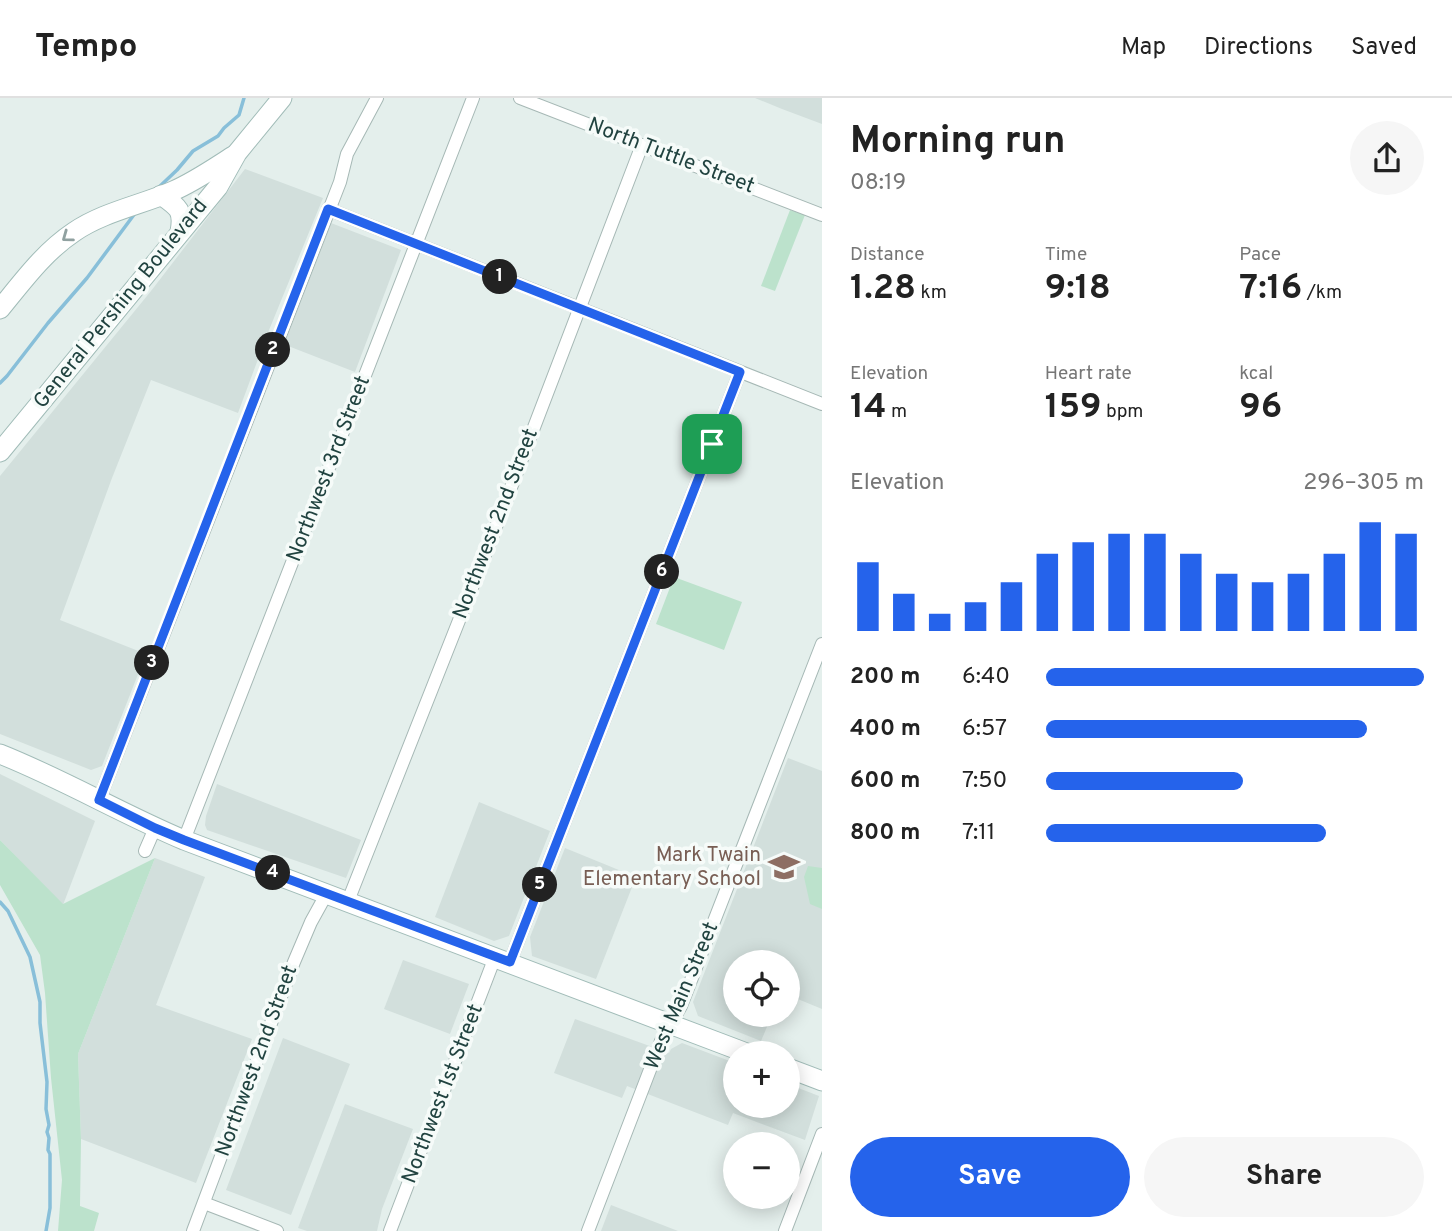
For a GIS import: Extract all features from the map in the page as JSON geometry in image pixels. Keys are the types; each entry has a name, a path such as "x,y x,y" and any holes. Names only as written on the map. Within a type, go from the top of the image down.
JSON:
{"main road":[{"name":"General Pershing Boulevard","path":"0,452 218,187 237,153 282,98"},
{"name":"General Pershing Boulevard","path":"0,309 45,254 77,230 184,186 237,153"},
{"path":"161,195 179,210 182,220 180,232"},
{"path":"0,754 184,840 723,1044"},
{"path":"800,1073 822,1081"}],"street":[{"path":"99,800 340,182 347,155 377,98"},
{"name":"Northwest 3rd Street","path":"184,840 474,98"},
{"name":"North Tuttle Street","path":"520,98 822,215"},
{"name":"Northwest 2nd Street","path":"348,901 494,532 642,145"},
{"path":"328,209 822,404"},
{"name":"Northwest 1st Street","path":"390,1231 503,960 740,372"},
{"name":"West Main Street","path":"588,1231 661,1041 681,1006 822,644"},
{"path":"145,851 155,828"},
{"name":"Northwest 2nd Street","path":"194,1231 294,961 327,893"},
{"path":"785,1231 822,1134"},
{"path":"204,1203 277,1231"}],"shaded area":[{"path":"755,98 822,98 822,124 782,109"},
{"path":"245,169 323,198 238,413 151,380 60,620 146,654 102,766 91,770 0,734 0,476 151,291"},
{"path":"331,223 401,250 355,372 283,344"},
{"name":"Mark Twain Elementary School","path":"788,758 822,771 822,1009 800,1000 800,950 723,950 723,1026 698,1016 693,1002"},
{"path":"0,774 95,821 63,905 0,840"},
{"path":"217,784 361,840 346,878 207,830 206,816"},
{"path":"479,802 550,831 509,936 494,941 435,917"},
{"path":"565,848 636,877 596,979 532,956 530,937"},
{"path":"155,858 205,877 156,1005 252,1039 196,1183 81,1139 78,1054"},
{"path":"403,960 469,984 450,1034 384,1009"},
{"path":"575,1019 669,1053 682,1043 723,1058 723,1118 731,1118 728,1125 627,1086 622,1098 554,1073"},
{"name":"Mark Twain Elementary School","path":"726,1027 767,1027 761,1041"},
{"path":"283,1038 350,1064 291,1215 226,1190"},
{"path":"800,1089 819,1096 805,1140 800,1138 800,1132 784,1132 746,1118 800,1118"},
{"path":"345,1104 413,1129 382,1209 377,1231 307,1231 298,1228"},
{"path":"611,1205 678,1231 601,1231"}],"green space":[{"path":"790,210 805,215 775,291 761,286"},
{"path":"674,577 742,602 724,650 656,624"},
{"path":"0,840 63,904 155,858 78,1054 80,1206 99,1213 94,1231 58,1231 62,1180 40,955 0,885"},
{"path":"808,866 822,868 822,909 810,904 804,877"}],"waterway":[{"path":"158,188 193,151 218,136 239,115 244,98"},
{"path":"0,383 87,278 136,212"},
{"path":"0,902 8,911 30,957 40,1002 50,1154 50,1208 46,1231"}],"place":[{"name":"Mark Twain Elementary School","path":"784,867"}],"route":[{"path":"328,209 740,372 712,444 510,962 184,840 99,800 328,209"}]}
